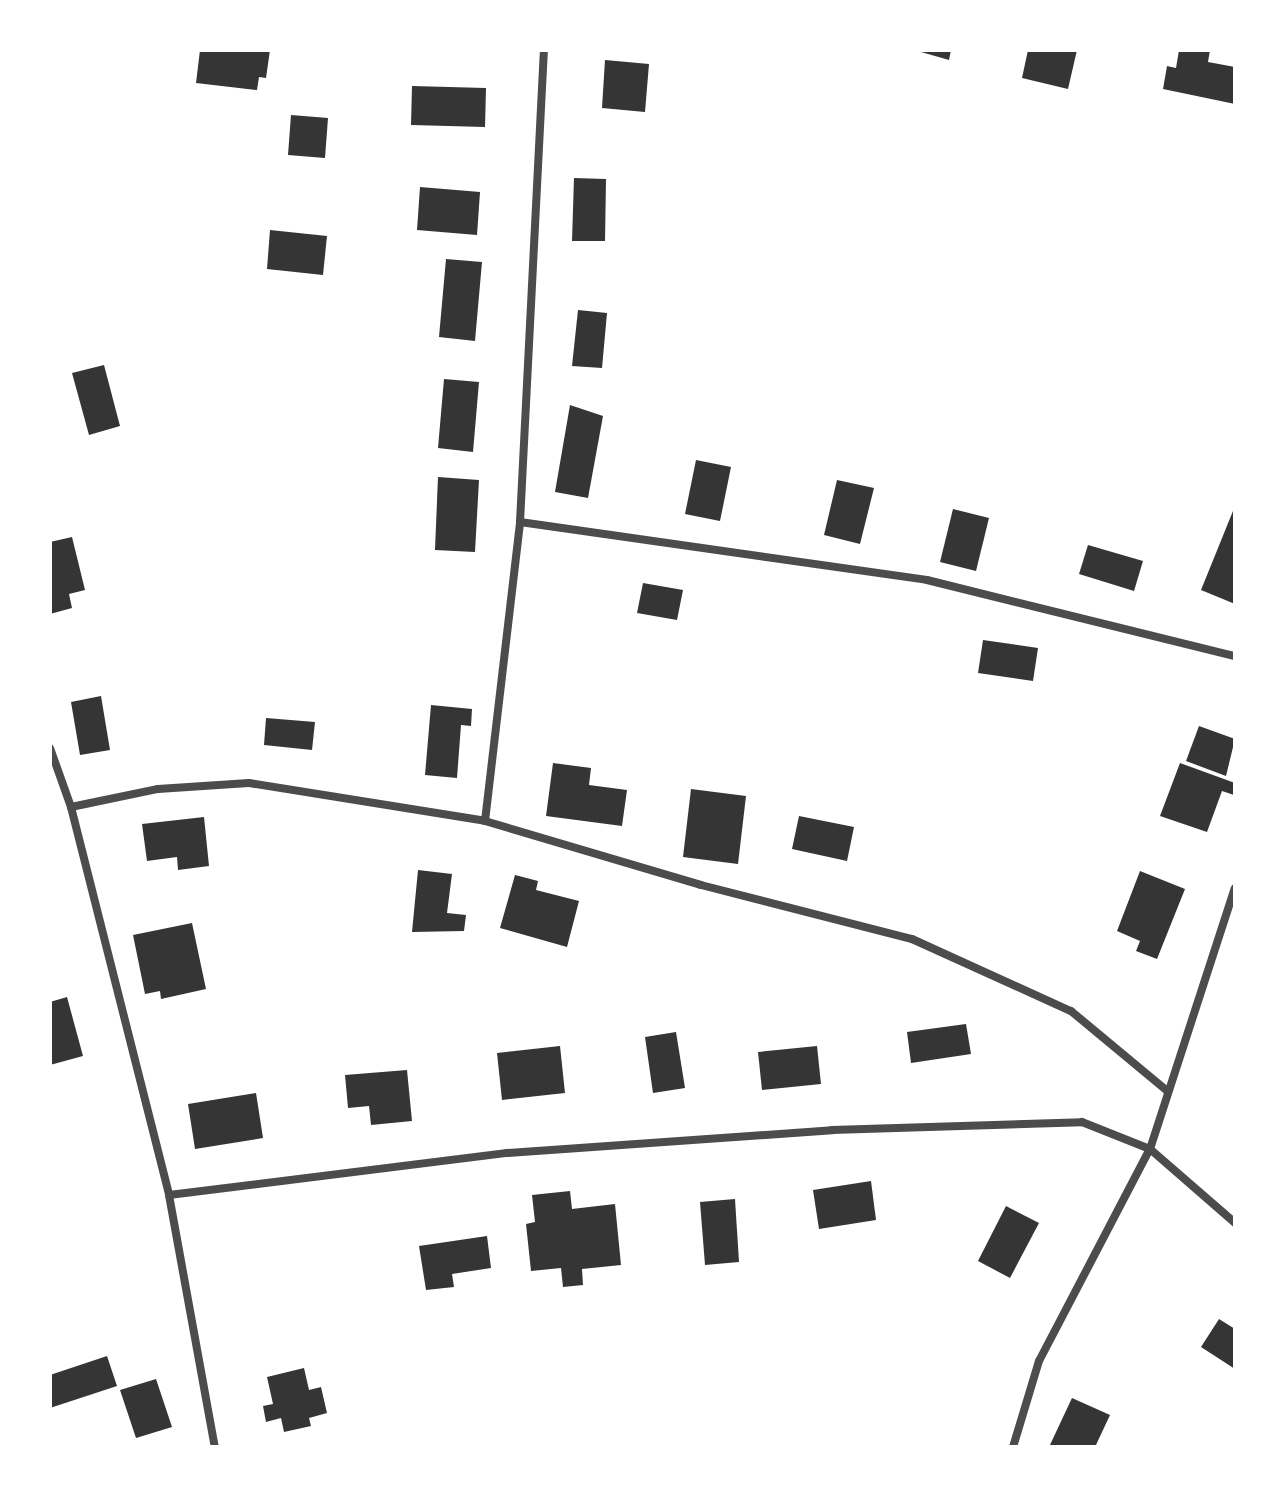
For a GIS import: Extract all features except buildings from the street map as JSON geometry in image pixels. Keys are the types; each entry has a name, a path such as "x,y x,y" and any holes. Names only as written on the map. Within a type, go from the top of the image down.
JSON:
{"street":[{"path":"485,821 520,522 544,50"},
{"path":"520,522 927,580 1235,656"},
{"path":"50,748 71,807 169,1195 215,1447"},
{"path":"71,807 158,789 249,783 485,821 701,885 912,939 1071,1011 1166,1090"},
{"path":"1013,1447 1039,1361 1150,1149 1166,1090 1235,888"},
{"path":"169,1195 507,1153 832,1130 1082,1122 1150,1149 1235,1223"}]}
